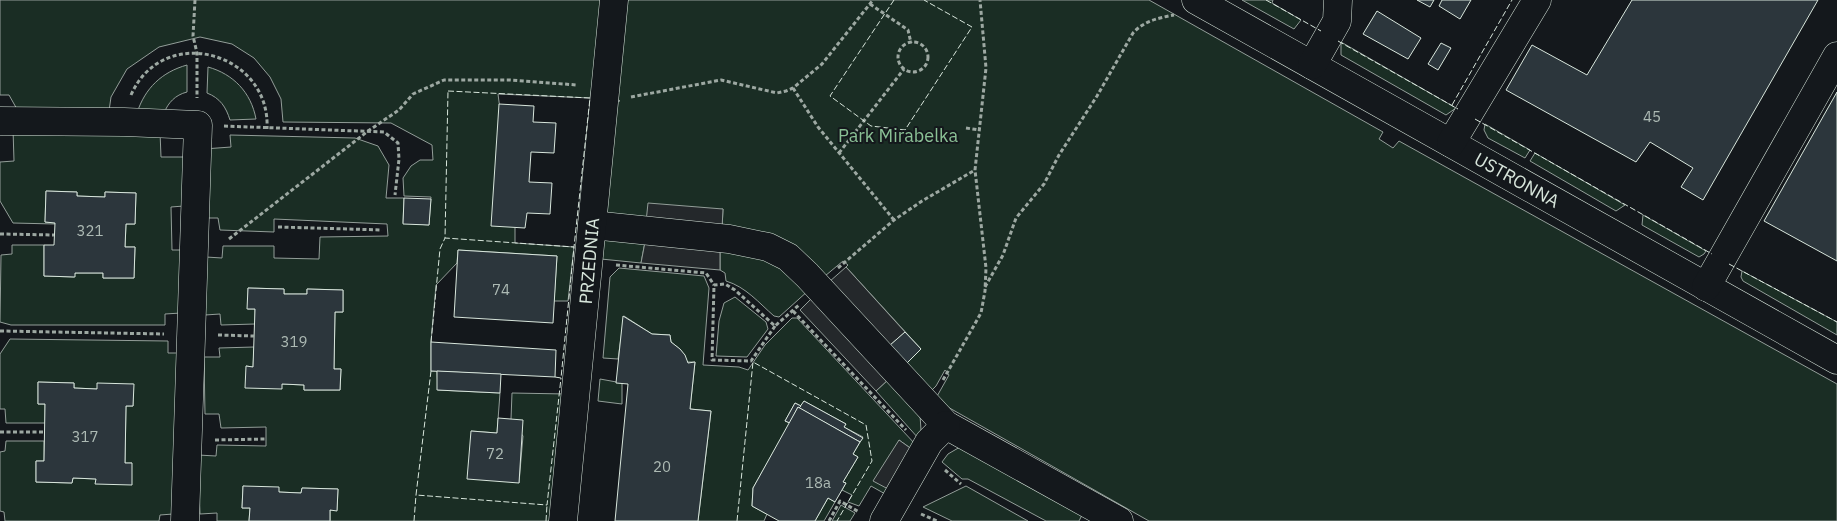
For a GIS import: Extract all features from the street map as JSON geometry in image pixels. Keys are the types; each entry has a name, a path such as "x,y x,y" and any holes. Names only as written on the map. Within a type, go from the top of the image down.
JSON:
{"street":[{"name":"PRZEDNIA","path":"563,521 614,0"},
{"path":"1312,65 1337,21 1338,0"},
{"path":"1451,143 1537,0"},
{"name":"USTRONNA","path":"1189,7 1312,65 1837,360"},
{"path":"1706,287 1837,56"},
{"path":"0,121 124,122 198,125 185,521"},
{"path":"592,225 729,239 768,247 788,257 937,415 1119,521"},
{"path":"884,521 929,442 937,415"}],"path":[{"path":"195,0 194,36 197,53 198,125 384,132 398,143 399,159 394,195"},
{"path":"230,239 399,110 413,94 444,80 510,80 580,85 603,97 618,99 721,80 777,93 793,88 822,64 873,0"},
{"path":"937,415 981,313 985,288 986,268 975,170 986,68 980,0"},
{"path":"870,4 908,30 912,43"},
{"path":"985,288 1003,254 1016,218 1044,184 1064,146 1097,96 1133,33 1140,25 1189,7"},
{"path":"912,43 923,47 926,50 926,64 918,71 909,72 904,69 898,61 899,52 905,45 912,43"},
{"path":"124,122 125,112 132,92 145,73 155,64 168,58 197,53 222,58 243,71 258,91 263,103 268,119 267,129"},
{"path":"839,153 904,69"},
{"path":"793,88 818,127 894,220"},
{"path":"966,128 979,130"},
{"path":"614,265 706,273 714,285 712,360 751,361 775,326 793,311 817,286 894,220 975,170"},
{"path":"278,227 382,230"},
{"path":"0,234 54,235"},
{"path":"714,285 725,284 735,290 775,326"},
{"path":"793,311 924,451 961,484"},
{"path":"0,331 254,336"},
{"path":"0,432 45,432"},
{"path":"187,440 266,439"},
{"path":"829,521 839,500 847,504"},
{"path":"919,513 937,521"}],"green space":[{"path":"0,0 602,0 590,98 498,94 515,227 515,243 574,247 568,301 554,301 557,256 458,250 457,263 436,285 431,342 431,371 437,371 438,390 500,393 497,433 471,431 519,483 523,436 511,419 512,393 566,394 553,521 330,521 330,510 337,510 338,489 302,488 301,493 279,492 243,486 242,508 250,508 249,521 217,521 217,513 200,514 198,455 216,456 217,445 266,446 266,427 221,428 219,414 205,414 204,357 220,357 219,348 254,347 253,367 246,366 282,384 304,385 304,390 340,390 341,369 334,369 335,312 343,312 343,290 307,289 307,294 284,294 284,289 248,288 248,309 255,309 255,324 221,325 220,314 205,315 206,257 222,258 223,246 274,246 274,258 319,259 320,237 388,236 387,224 274,219 274,232 220,230 218,218 204,218 204,149 231,147 230,135 355,138 378,146 389,165 386,198 404,198 403,223 429,225 431,197 404,196 403,178 411,166 420,160 433,160 432,145 391,123 283,122 281,99 270,77 254,58 232,44 200,37 159,47 127,69 111,97 109,111 18,111 9,95 0,95"},
{"name":"Park Mirabelka","path":"621,0 1149,0 1383,132 1379,139 1393,148 1399,141 1837,384 1837,521 1149,521 946,406 936,398 949,375 945,370 931,391 906,364 921,349 846,267 848,265 843,261 825,276 722,229 723,209 646,222 612,217 606,210 612,102 620,101 613,96"},
{"path":"1242,0 1273,0 1272,3 1301,20 1294,29"},
{"path":"1341,42 1456,108 1446,115 1341,55"},
{"path":"187,65 187,92 172,100 164,113 137,113 140,104 156,82 170,72"},
{"path":"208,67 225,74 240,86 250,100 256,119 230,120 222,104 207,93"},
{"path":"1485,124 1530,150 1525,158 1488,138 1484,130"},
{"path":"13,129 160,132 161,157 185,157 184,206 171,207 172,250 183,250 181,313 165,314 165,325 11,325 0,322 1,255 12,254 12,245 44,245 44,276 74,277 75,273 103,273 103,278 134,278 135,247 125,247 126,224 135,224 136,193 105,192 105,197 77,196 77,192 46,191 45,222 55,224 13,223 0,201 0,162 14,161"},
{"path":"1535,153 1625,205 1616,211 1530,161"},
{"path":"1643,215 1706,251 1699,257 1642,225"},
{"path":"603,238 645,242 641,263 601,259"},
{"path":"720,250 769,258 809,290 779,317 774,316 746,291 726,281 725,273 720,270"},
{"path":"619,268 704,276 709,288 703,365 739,367 748,370 765,345 792,318 797,318 916,445 913,450 899,440 890,490 887,495 871,486 859,506 848,502 852,495 842,490 846,483 843,482 858,457 853,454 863,437 844,427 846,424 804,401 801,406 795,403 785,421 790,423 753,488 752,506 767,514 764,521 698,521 711,411 690,409 695,362 687,362 681,350 671,342 670,335 652,334 624,316 618,359 603,358 610,277"},
{"path":"1742,271 1837,322 1837,335 1743,281 1741,277"},
{"path":"735,297 766,322 768,329 747,357 716,356 719,321 724,303"},
{"path":"10,339 168,341 168,353 180,353 173,514 160,515 159,521 5,521 4,512 0,511 0,452 5,451 6,441 44,441 44,461 36,461 36,482 72,483 73,478 96,479 96,483 132,463 125,463 126,406 133,406 133,384 97,389 74,388 74,383 38,382 38,404 45,404 45,423 6,423 5,409 0,409 0,354"},
{"path":"891,377 920,415 921,430 919,439 876,391"},
{"path":"600,379 622,383 622,404 598,401"},
{"path":"960,447 1084,511 1079,521 1046,521 968,479 962,479 942,462 948,454"},
{"path":"966,486 1028,521 952,521 923,507"},
{"path":"828,498 835,502 824,521 815,521"},
{"path":"841,505 855,513 850,521 832,521"}],"shaded area":[{"path":"648,203 723,209 722,229 646,222"},
{"path":"645,242 720,250 720,270 641,263"},
{"path":"846,267 905,332 889,346 829,282"},
{"path":"815,295 891,377 876,391 800,310"},
{"path":"899,440 913,450 890,490 873,481"}],"building":[{"path":"1417,0 1434,0 1430,7"},
{"path":"1442,0 1471,0 1460,19 1439,6"},
{"path":"1632,0 1818,0 1703,200 1681,187 1693,168 1650,142 1636,162 1506,90 1532,45 1587,75"},
{"path":"1377,11 1421,38 1408,59 1363,34"},
{"path":"1441,43 1451,48 1438,70 1428,64"},
{"path":"1837,92 1837,261 1764,221"},
{"path":"499,104 534,106 533,122 556,123 554,153 531,152 529,182 552,183 550,214 527,213 525,228 491,226"},
{"path":"46,191 77,192 77,196 105,197 105,192 136,193 135,224 126,224 125,247 135,247 134,278 103,278 103,273 75,273 75,277 44,276 44,245 54,245 55,223 45,222"},
{"path":"404,198 431,199 429,225 403,224"},
{"path":"458,250 557,256 553,323 454,317"},
{"path":"248,288 284,289 284,294 307,294 307,289 343,290 343,312 335,312 334,369 341,369 340,390 304,390 304,385 282,384 282,389 245,388 246,366 253,367 255,309 247,309"},
{"path":"623,316 652,334 670,335 671,342 685,355 688,363 695,362 690,409 711,411 698,521 615,521 628,384 616,383"},
{"path":"905,332 921,349 906,364 889,346"},
{"path":"431,342 556,350 555,377 431,371"},
{"path":"437,371 501,374 500,393 437,390"},
{"path":"38,382 74,383 74,388 97,389 97,383 134,384 133,406 126,406 125,463 132,463 132,485 95,484 96,479 73,478 72,483 36,482 36,461 44,461 45,404 38,404"},
{"path":"804,401 846,424 844,427 863,438 860,442 799,408"},
{"path":"795,403 801,406 798,407 790,423 785,421"},
{"path":"798,407 860,442 853,454 858,457 843,482 846,483 835,502 828,498 815,521 779,521 752,506 753,488"},
{"path":"498,418 523,420 519,483 467,479 471,431 497,433"},
{"path":"243,486 279,487 279,492 301,493 302,488 338,489 337,511 330,510 330,521 249,521 250,508 242,508"}],"fence":[{"path":"894,0 830,96 871,126 905,130 972,27 924,0"},
{"path":"1266,0 1321,31"},
{"path":"1452,105 1512,0"},
{"path":"1338,41 1458,109"},
{"path":"448,91 590,98 574,247 445,238 448,91"},
{"path":"1475,119 1712,254"},
{"path":"431,342 440,249 445,238"},
{"path":"555,377 561,378 574,247"},
{"path":"1729,264 1837,322"},
{"path":"737,521 753,362 866,425 872,461 837,521"},
{"path":"431,371 416,495 547,505 561,378"},
{"path":"414,521 416,495"},
{"path":"546,521 547,505"}]}
